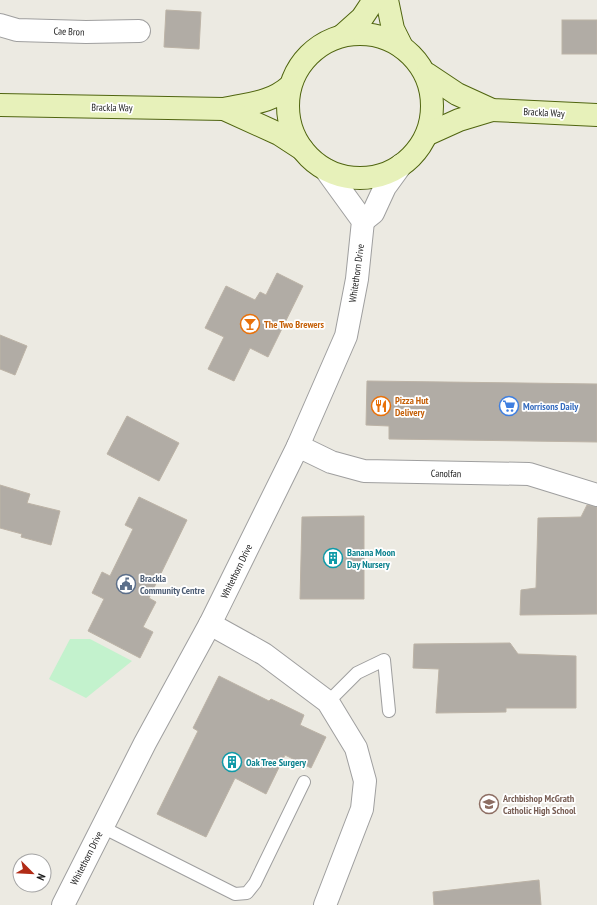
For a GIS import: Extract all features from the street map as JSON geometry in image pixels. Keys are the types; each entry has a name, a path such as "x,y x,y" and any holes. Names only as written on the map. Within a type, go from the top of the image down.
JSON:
{"street":[{"path":"343,35 370,33 393,40 414,56 426,74 434,106 428,134 412,158 390,173 358,179 333,174 311,161 295,140 287,111 290,86 302,62 322,44 343,35 362,18 374,0"},
{"path":"388,0 393,29 402,47"},
{"name":"Cae Bron","path":"0,25 17,30 86,32 139,31"},
{"name":"Brackla Way","path":"426,74 456,94 492,110"},
{"name":"Brackla Way","path":"0,105 224,109 259,102 275,97 290,86"},
{"name":"Brackla Way","path":"224,109 279,134 302,149"},
{"name":"Brackla Way","path":"428,134 460,120 492,110 597,115"},
{"path":"326,170 363,221 373,213 385,188 401,165"},
{"name":"Whitethorn Drive","path":"63,905 145,743 210,624 298,446 346,336 357,279 363,221"},
{"name":"Canolfan","path":"298,446 331,462 364,471 528,474 597,495"},
{"path":"210,624 264,654 328,702 356,748 366,781 362,809 325,905"}],"lane":[{"path":"328,702 357,673 384,660 389,711"},
{"path":"102,827 235,894 247,892 255,883 304,782"}],"green space":[{"path":"70,639 90,639 132,661 86,698 49,679"}],"building":[{"path":"166,10 201,12 199,49 164,47"},
{"path":"562,20 597,20 597,54 562,54"},
{"path":"277,273 303,286 268,357 250,348 234,381 208,369 224,337 205,328 226,286 255,300 260,292 266,295"},
{"path":"0,335 27,346 15,375 0,369"},
{"path":"367,381 597,384 597,442 389,439 389,426 366,425"},
{"path":"127,416 179,443 159,481 107,454"},
{"path":"0,485 30,494 27,503 60,511 51,545 21,537 22,534 0,528"},
{"name":"Brackla Community Centre","path":"139,497 187,520 149,598 156,602 143,627 153,632 140,658 88,631 104,599 92,593 102,572 110,576 133,529 125,525"},
{"path":"587,505 597,507 597,614 520,615 521,590 536,588 538,518 581,517"},
{"name":"Banana Moon Day Nursery","path":"364,516 364,599 300,599 302,517"},
{"path":"510,643 518,654 576,656 576,708 506,708 506,712 436,713 439,669 413,668 414,644"},
{"name":"Oak Tree Surgery","path":"219,676 269,701 271,699 304,715 300,725 326,737 311,768 285,755 266,794 235,778 206,837 157,814 198,731 193,728"},
{"path":"539,880 541,905 434,905 433,892"}],"place":[{"name":"The Two Brewers","path":"250,324"},
{"name":"Pizza Hut Delivery","path":"381,406"},
{"name":"Morrisons Daily","path":"509,406"},
{"name":"Banana Moon Day Nursery","path":"333,558"},
{"name":"Brackla Community Centre","path":"126,584"},
{"name":"Oak Tree Surgery","path":"232,762"},
{"name":"Archbishop McGrath Catholic High School","path":"489,804"}]}
